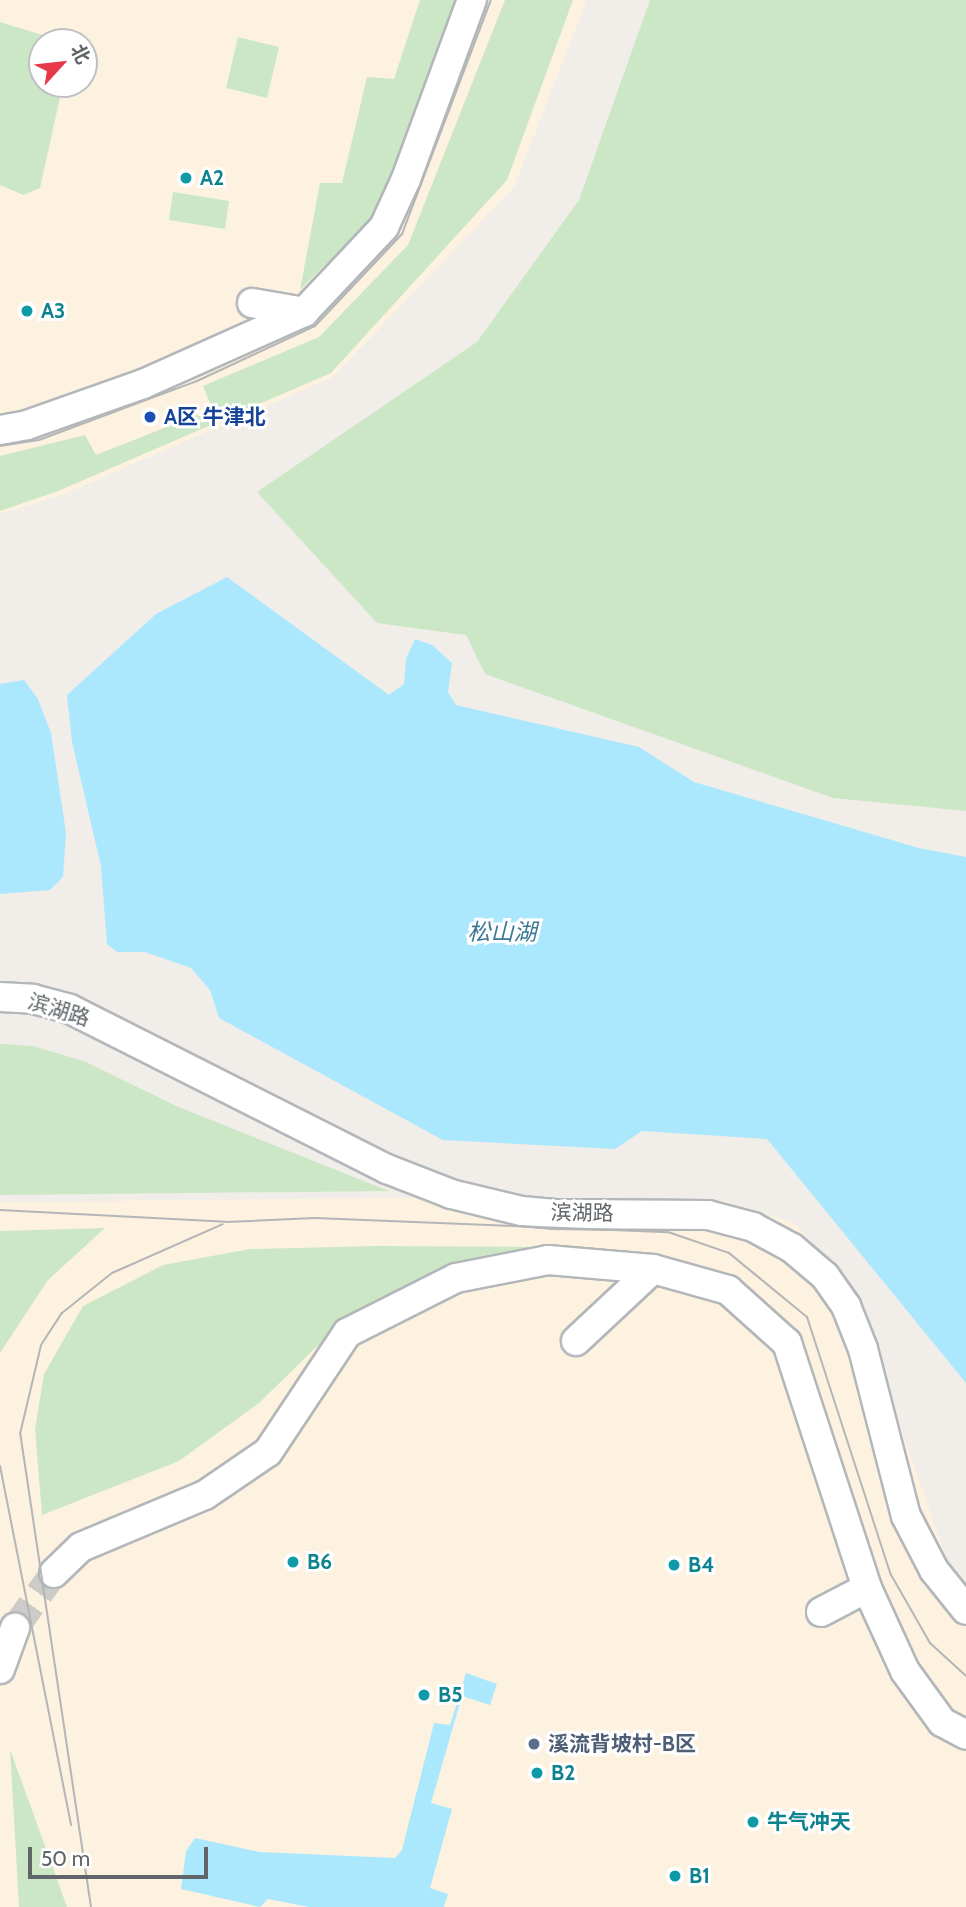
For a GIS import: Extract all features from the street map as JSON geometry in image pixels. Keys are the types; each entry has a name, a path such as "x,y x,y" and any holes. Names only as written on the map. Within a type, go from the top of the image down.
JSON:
{"street":[{"path":"0,430 27,425 143,384 304,312 384,227 407,179 472,0"},
{"path":"252,303 304,312"},
{"name":"滨湖路","path":"0,997 33,999 70,1009 387,1169 439,1190 546,1213 708,1215 753,1227 792,1248 825,1276 846,1306 863,1349 906,1516 934,1570 966,1610"},
{"path":"54,1573 81,1547 238,1483 268,1452 347,1334 456,1278 548,1260 653,1269 728,1290 787,1343 867,1588 905,1671 942,1722 966,1735"},
{"path":"576,1341 653,1269"},
{"path":"821,1612 867,1588"},
{"path":"0,1669 15,1629"}],"shaded area":[{"path":"0,0 587,0 514,187 333,377 67,493 0,514"},
{"path":"500,1197 724,1201 794,1223 842,1277 877,1339 890,1396 958,1592 966,1597 966,1907 0,1907 0,1202"}],"green space":[{"path":"420,0 460,0 398,170 370,219 300,290 320,183 342,183 367,77 394,79"},
{"path":"505,0 573,0 507,180 331,373 58,491 0,511 0,456 85,435 96,455 212,409 203,386 319,337 408,245"},
{"path":"650,0 966,0 966,811 833,798 485,674 466,635 377,623 257,492 477,342 579,200"},
{"path":"0,22 28,31 28,98 60,98 40,188 23,195 0,185"},
{"path":"238,37 279,47 267,98 226,88"},
{"path":"173,192 229,201 225,229 169,220"},
{"path":"0,1044 33,1046 86,1062 176,1106 389,1191 0,1195"},
{"path":"105,1228 48,1280 0,1353 0,1231"},
{"path":"377,1246 546,1247 340,1324 259,1403 179,1461 42,1515 35,1429 44,1374 83,1306 163,1265 250,1249"},
{"path":"10,1749 67,1907 19,1907"}],"water":[{"name":"松山湖","path":"227,577 389,695 404,684 406,659 415,639 432,645 452,663 448,692 456,705 639,747 694,782 919,848 966,857 966,1383 767,1139 642,1131 615,1149 443,1140 219,1018 210,990 191,968 145,952 117,952 107,944 101,866 72,742 67,695 156,614"},
{"path":"24,680 38,699 51,733 66,833 63,877 50,890 0,894 0,684"},
{"path":"466,1673 497,1684 490,1705 462,1696 431,1803 452,1809 430,1888 448,1894 444,1907 309,1907 268,1899 260,1907 181,1889 186,1851 195,1838 260,1852 395,1858 402,1850 434,1723 450,1725"}],"tunnel":[{"path":"15,1628 54,1573"}],"tram line":[{"path":"0,446 39,440 197,381 315,326 402,234 491,0"},
{"path":"0,1210 226,1222 315,1218 668,1232 729,1253 807,1317 890,1573 930,1643 966,1676"},
{"path":"91,1907 20,1434 41,1345 62,1313 112,1273 223,1224"},
{"path":"0,1466 71,1825"}],"place":[{"name":"A2","path":"186,178"},
{"name":"A3","path":"27,311"},
{"name":"A区 牛津北","path":"150,417"},
{"name":"B6","path":"293,1562"},
{"name":"B4","path":"674,1565"},
{"name":"B5","path":"424,1695"},
{"name":"溪流背坡村-B区","path":"534,1744"},
{"name":"B2","path":"537,1773"},
{"name":"牛气冲天","path":"753,1822"},
{"name":"B1","path":"675,1876"}]}
